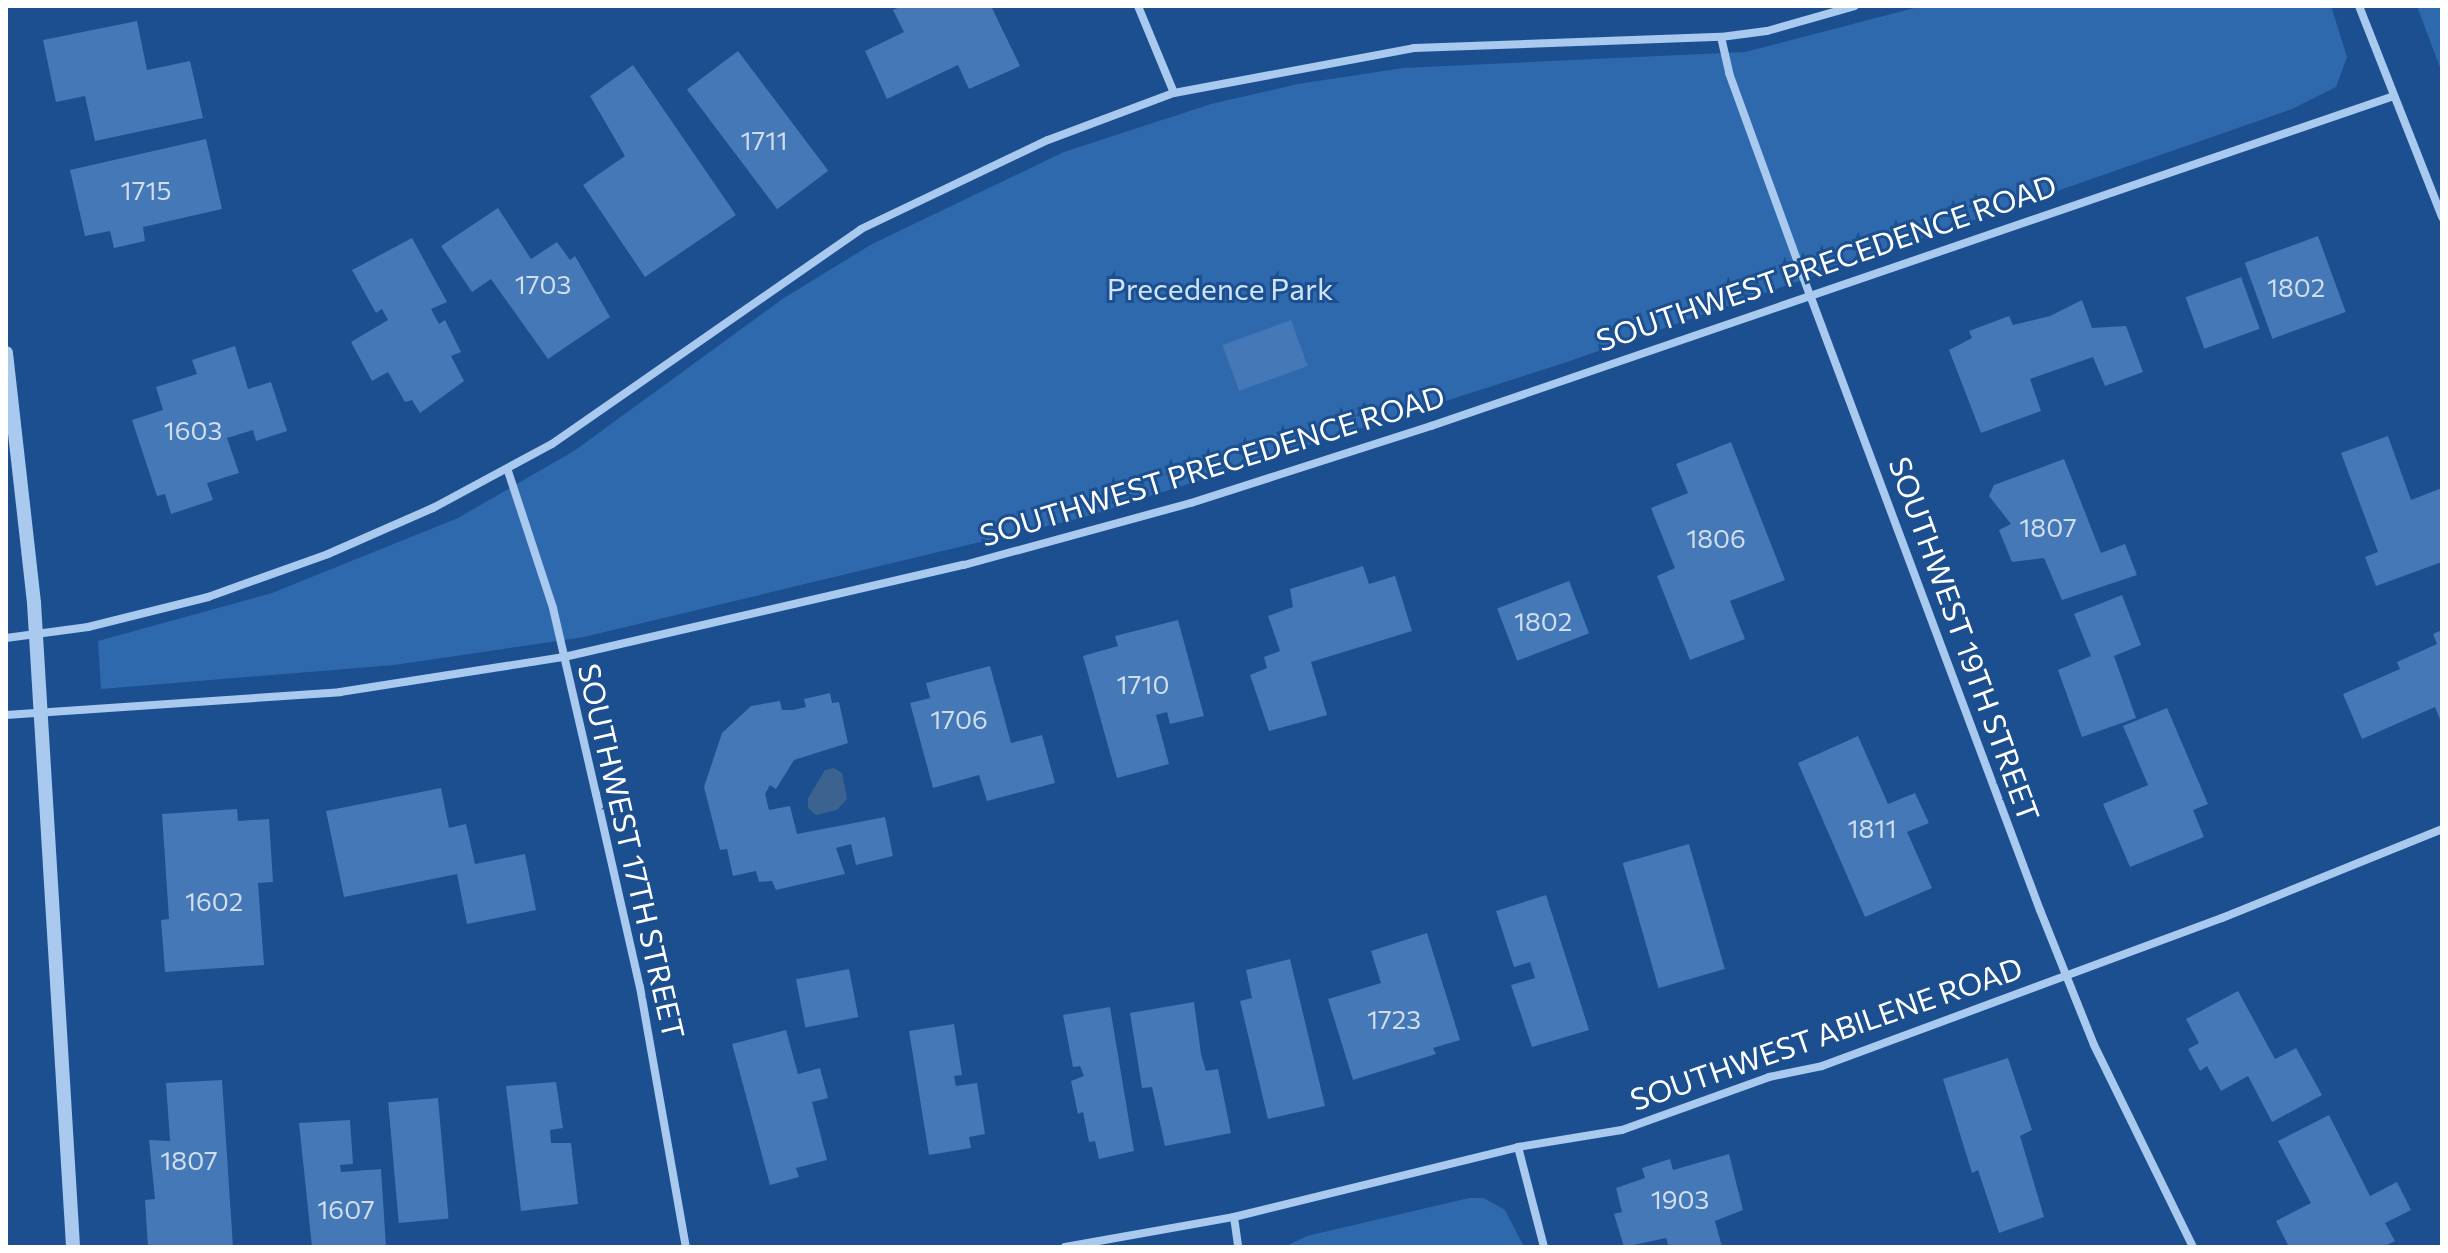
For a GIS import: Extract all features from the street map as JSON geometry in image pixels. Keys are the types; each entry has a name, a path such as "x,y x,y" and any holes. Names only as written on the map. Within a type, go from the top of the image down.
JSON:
{"street":[{"path":"1138,6 1174,93"},
{"path":"6,638 161,611 248,584 354,543 508,471 861,229 1048,140 1174,93 1414,48 1721,37 1767,31 1855,6"},
{"path":"2359,6 2442,217"},
{"name":"SOUTHWEST 19TH STREET","path":"1721,37 1729,73 1810,295 2094,1045 2193,1247"},
{"name":"SOUTHWEST PRECEDENCE ROAD","path":"6,715 340,692 564,657 770,613 1191,503 2394,96"},
{"path":"6,353 42,713 73,1247"},
{"name":"SOUTHWEST 17TH STREET","path":"508,471 564,657 640,987 686,1247"},
{"name":"SOUTHWEST ABILENE ROAD","path":"1065,1247 1234,1217 1518,1147 1622,1130 1769,1077 1822,1066 2442,829"},
{"path":"1518,1147 1544,1247"},
{"path":"1234,1217 1238,1247"}],"green space":[{"name":"Precedence Park","path":"1922,6 2331,6 2347,57 2336,87 2292,109 1564,363 1085,517 584,637 394,665 101,689 98,641 272,593 458,518 574,451 784,298 872,244 1064,152 1211,104 1298,84 1403,68 1745,52"},
{"path":"2417,6 2442,6 2442,73"},
{"path":"1469,1198 1484,1198 1505,1210 1524,1247 1284,1247 1307,1236"}],"shaded area":[{"path":"834,768 842,773 847,799 837,810 816,815 808,808 808,798 825,770"}],"building":[{"path":"902,6 991,6 1020,66 969,89 958,65 887,99 865,51 904,32 893,10"},
{"path":"137,21 147,70 190,61 203,118 95,141 85,96 56,102 43,40"},
{"path":"738,51 828,171 777,209 687,90"},
{"path":"633,65 736,215 645,277 583,185 625,156 590,96"},
{"path":"206,139 222,209 143,227 145,241 114,248 110,231 85,236 70,170"},
{"path":"498,208 531,259 557,242 570,260 575,256 610,317 548,359 491,279 472,292 441,246"},
{"path":"2318,236 2346,312 2272,339 2245,263"},
{"path":"412,238 447,302 431,309 439,324 445,320 461,352 451,356 464,381 420,413 412,400 405,402 388,372 372,381 351,342 388,320 382,309 376,313 352,270"},
{"path":"2241,277 2260,329 2204,349 2186,297"},
{"path":"2082,300 2092,328 2126,326 2143,372 2105,386 2093,357 2030,379 2041,411 1981,433 1949,350 1972,338 1969,331 2009,316 2013,325 2050,316"},
{"path":"1291,320 1308,366 1239,391 1222,345"},
{"path":"235,346 248,389 271,382 287,431 256,441 253,430 227,438 239,473 207,483 213,500 171,514 165,494 157,496 132,420 163,410 156,387 197,374 192,360"},
{"path":"2388,436 2411,500 2442,488 2442,562 2376,586 2365,557 2378,552 2341,453"},
{"path":"1731,442 1785,580 1730,601 1745,639 1690,660 1657,576 1675,568 1651,508 1688,493 1676,464"},
{"path":"2064,459 2101,553 2125,544 2137,575 2062,600 2044,558 2012,562 1999,530 2011,524 1989,496 1994,485"},
{"path":"1363,566 1369,584 1395,576 1412,631 1311,662 1327,715 1269,731 1250,675 1267,668 1264,657 1280,651 1268,616 1293,607 1290,589"},
{"path":"1569,581 1589,633 1517,661 1497,609"},
{"path":"2122,595 2141,645 2114,656 2136,718 2082,737 2058,670 2091,656 2074,614"},
{"path":"1178,620 1204,716 1170,724 1167,712 1156,715 1169,764 1117,778 1083,656 1118,646 1115,636"},
{"path":"2442,630 2442,724 2435,707 2362,739 2343,694 2400,669 2397,662 2437,644 2433,634"},
{"path":"990,666 1011,743 1042,735 1055,783 987,801 979,775 933,788 910,703 930,698 926,683"},
{"path":"830,693 832,703 839,702 848,743 794,760 776,789 770,785 765,794 769,810 790,806 797,834 885,817 893,856 856,865 851,844 836,848 845,874 776,890 772,881 759,882 756,871 733,876 727,849 720,850 704,787 722,733 751,706 780,701 782,710 793,710 806,707 804,699"},
{"path":"2167,708 2208,804 2193,810 2204,837 2130,867 2103,804 2148,785 2123,726"},
{"path":"1858,736 1888,804 1915,793 1929,823 1907,832 1932,888 1865,917 1798,763"},
{"path":"441,788 449,828 466,824 475,864 525,854 536,910 467,924 457,874 344,897 326,811"},
{"path":"237,809 238,821 269,819 273,882 258,883 264,965 165,972 161,920 169,919 162,814"},
{"path":"1689,844 1725,969 1659,988 1623,863"},
{"path":"1546,895 1589,1030 1532,1047 1511,985 1535,978 1530,962 1514,967 1496,911"},
{"path":"1427,933 1460,1040 1433,1048 1436,1054 1353,1080 1328,999 1381,983 1371,951"},
{"path":"1290,959 1325,1106 1268,1119 1240,1001 1252,998 1246,970"},
{"path":"849,969 858,1017 805,1027 796,979"},
{"path":"2238,991 2275,1059 2296,1048 2322,1095 2272,1122 2248,1076 2221,1091 2207,1066 2200,1071 2188,1049 2199,1043 2186,1019"},
{"path":"1194,1002 1201,1054 1206,1071 1218,1069 1231,1133 1165,1146 1152,1087 1142,1088 1130,1013"},
{"path":"1110,1007 1134,1151 1099,1159 1095,1141 1089,1142 1083,1112 1078,1114 1071,1081 1084,1076 1080,1066 1073,1067 1063,1015"},
{"path":"954,1024 962,1075 954,1076 956,1086 977,1083 985,1134 969,1137 971,1148 929,1155 909,1031"},
{"path":"786,1030 798,1074 820,1068 828,1098 812,1102 827,1160 796,1168 799,1177 770,1185 732,1044"},
{"path":"2008,1058 2032,1130 2020,1136 2044,1217 1999,1233 1978,1170 1972,1173 1943,1079"},
{"path":"222,1080 233,1247 148,1247 145,1200 155,1199 149,1140 170,1141 166,1083"},
{"path":"556,1082 563,1128 550,1130 551,1143 571,1143 578,1204 521,1211 506,1086"},
{"path":"438,1098 449,1219 399,1223 388,1102"},
{"path":"2329,1115 2370,1196 2397,1182 2411,1210 2385,1223 2395,1241 2383,1247 2289,1247 2276,1221 2311,1203 2278,1141"},
{"path":"350,1120 353,1164 340,1165 341,1172 381,1169 386,1247 312,1247 299,1123"},
{"path":"1729,1154 1743,1210 1715,1221 1722,1247 1669,1247 1666,1238 1624,1247 1614,1214 1622,1212 1616,1188 1645,1178 1642,1168 1670,1159 1673,1170"}]}
